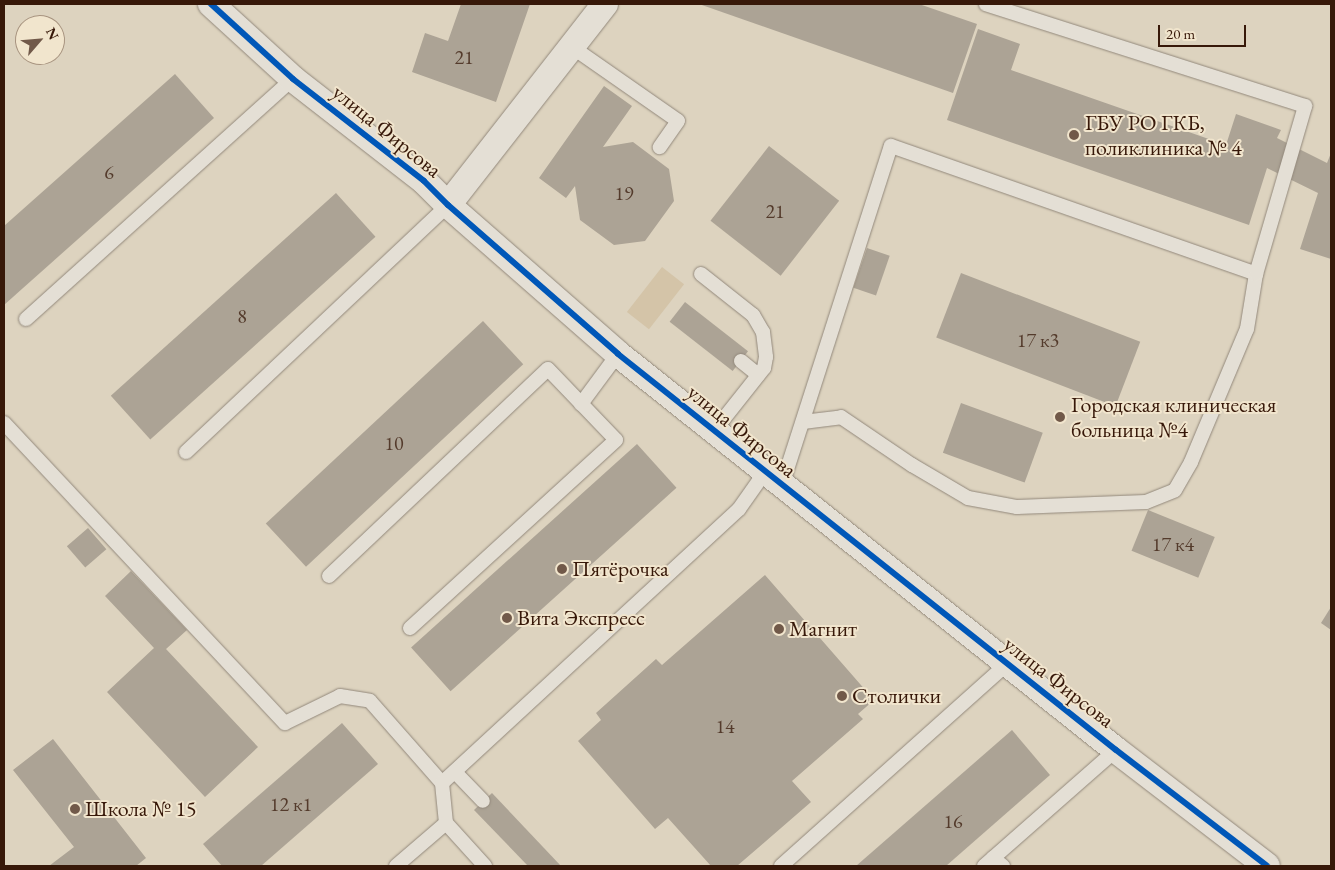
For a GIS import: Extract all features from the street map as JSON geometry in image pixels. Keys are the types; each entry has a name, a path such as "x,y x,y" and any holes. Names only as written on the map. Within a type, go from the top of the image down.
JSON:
{"street":[{"name":"улица Фирсова","path":"211,4 293,79 424,181 448,206 618,354 1116,750 1267,866"},
{"path":"448,206 605,4"}],"lane":[{"path":"803,422 841,417 912,465 968,498 1017,507 1146,502 1175,490 1191,462 1247,329 1256,274 1305,106 986,4"},
{"path":"572,47 678,121 660,147"},
{"path":"26,319 293,79"},
{"path":"442,783 774,478 803,422 891,146 1256,274"},
{"path":"186,452 448,206"},
{"path":"701,274 753,315 760,324 766,357 764,368 714,431"},
{"path":"581,404 618,354"},
{"path":"740,361 758,375"},
{"path":"329,576 548,370 616,440 410,628"},
{"path":"4,424 285,723 340,696 370,701 442,783 446,823 485,866"},
{"path":"781,866 1008,664"},
{"path":"994,864 1116,750"},
{"path":"455,772 483,801"},
{"path":"396,866 446,823"}],"shaded area":[{"path":"662,267 684,284 649,329 627,312"}],"building":[{"path":"461,4 530,4 496,102 412,72 425,33 448,41"},
{"path":"699,4 919,4 977,24 953,93"},
{"path":"978,29 1020,44 1011,70 1226,145 1236,114 1281,130 1277,138 1327,163 1331,153 1331,259 1300,249 1318,193 1267,168 1249,225 947,120"},
{"path":"175,74 214,118 4,305 4,226"},
{"path":"604,86 632,106 603,147 633,142 669,169 674,201 645,241 614,245 580,220 575,186 566,198 539,178"},
{"path":"769,146 839,201 781,276 711,221"},
{"path":"336,193 375,237 150,440 111,396"},
{"path":"867,248 890,256 876,296 853,288"},
{"name":"Городская клиническая больница №4","path":"961,273 1140,342 1116,406 936,337"},
{"path":"685,302 748,351 733,371 670,322"},
{"path":"483,321 523,364 306,567 266,524"},
{"path":"961,403 1043,433 1025,483 943,453"},
{"path":"637,444 676,488 451,691 411,647"},
{"name":"Городская клиническая больница №4","path":"1148,510 1215,537 1198,578 1132,551"},
{"path":"88,528 106,549 85,568 67,546"},
{"path":"131,571 187,630 166,649 258,747 205,797 107,692 154,648 105,596"},
{"path":"765,575 874,700 858,714 863,719 792,781 811,802 737,866 711,866 668,818 655,829 578,741 601,720 596,713 656,659 662,665"},
{"path":"1331,607 1331,630 1321,623"},
{"path":"342,723 378,764 261,866 222,866 203,844"},
{"path":"1012,730 1050,775 946,866 856,866"},
{"name":"Школа № 15","path":"53,739 146,858 136,866 49,866 74,847 13,770"},
{"path":"492,793 561,866 528,866 474,810"}],"cycle path":[{"path":"211,4 293,79 424,181 448,205 618,354 1116,750 1267,866"}],"place":[{"name":"ГБУ РО ГКБ, поликлиника № 4","path":"1074,135"},
{"name":"Городская клиническая больница №4","path":"1060,417"},
{"name":"Пятёрочка","path":"562,569"},
{"name":"Вита Экспресс","path":"507,618"},
{"name":"Магнит","path":"779,629"},
{"name":"Столички","path":"842,696"},
{"name":"Школа № 15","path":"75,809"}]}
